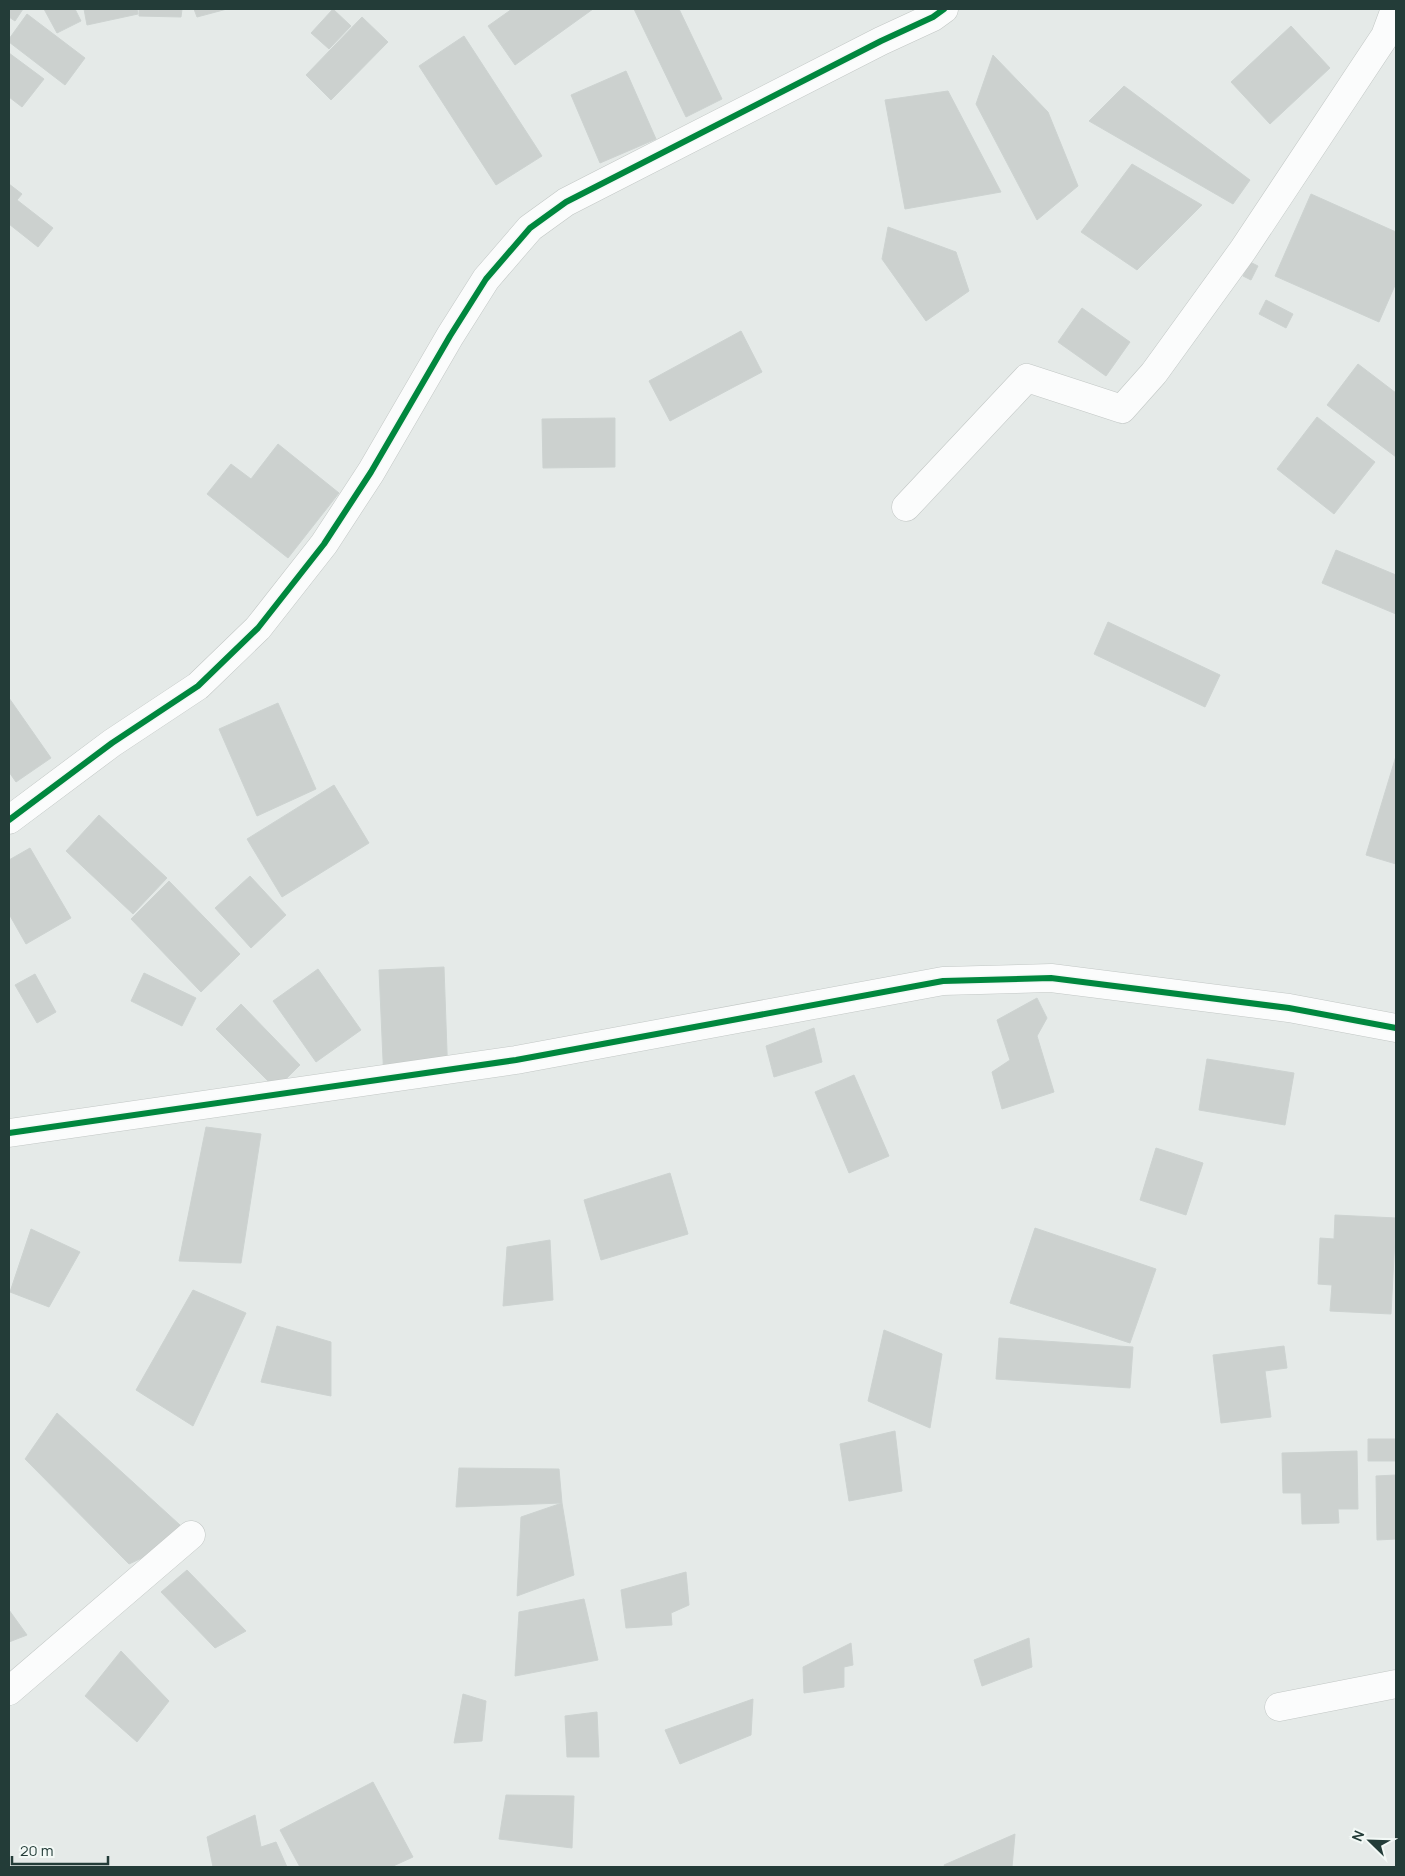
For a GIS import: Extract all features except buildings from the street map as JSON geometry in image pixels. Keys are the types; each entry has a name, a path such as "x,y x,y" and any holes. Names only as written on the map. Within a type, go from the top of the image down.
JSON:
{"street":[{"path":"9,820 112,743 198,686 258,628 324,544 371,472 450,336 486,279 530,228 566,202 932,17 944,9"},
{"path":"906,507 1027,378 1122,409 1154,373 1243,250 1385,36 1395,9"},
{"path":"9,1133 516,1060 943,981 1051,978 1289,1008 1396,1028"},
{"path":"9,1691 191,1535"},
{"path":"1279,1707 1396,1684"}],"cycle path":[{"path":"9,820 112,743 198,686 258,628 324,544 371,472 450,336 486,279 530,228 566,202 881,41 933,17 944,9"},
{"path":"9,1133 516,1060 943,981 1051,978 1289,1008 1396,1028"}]}
